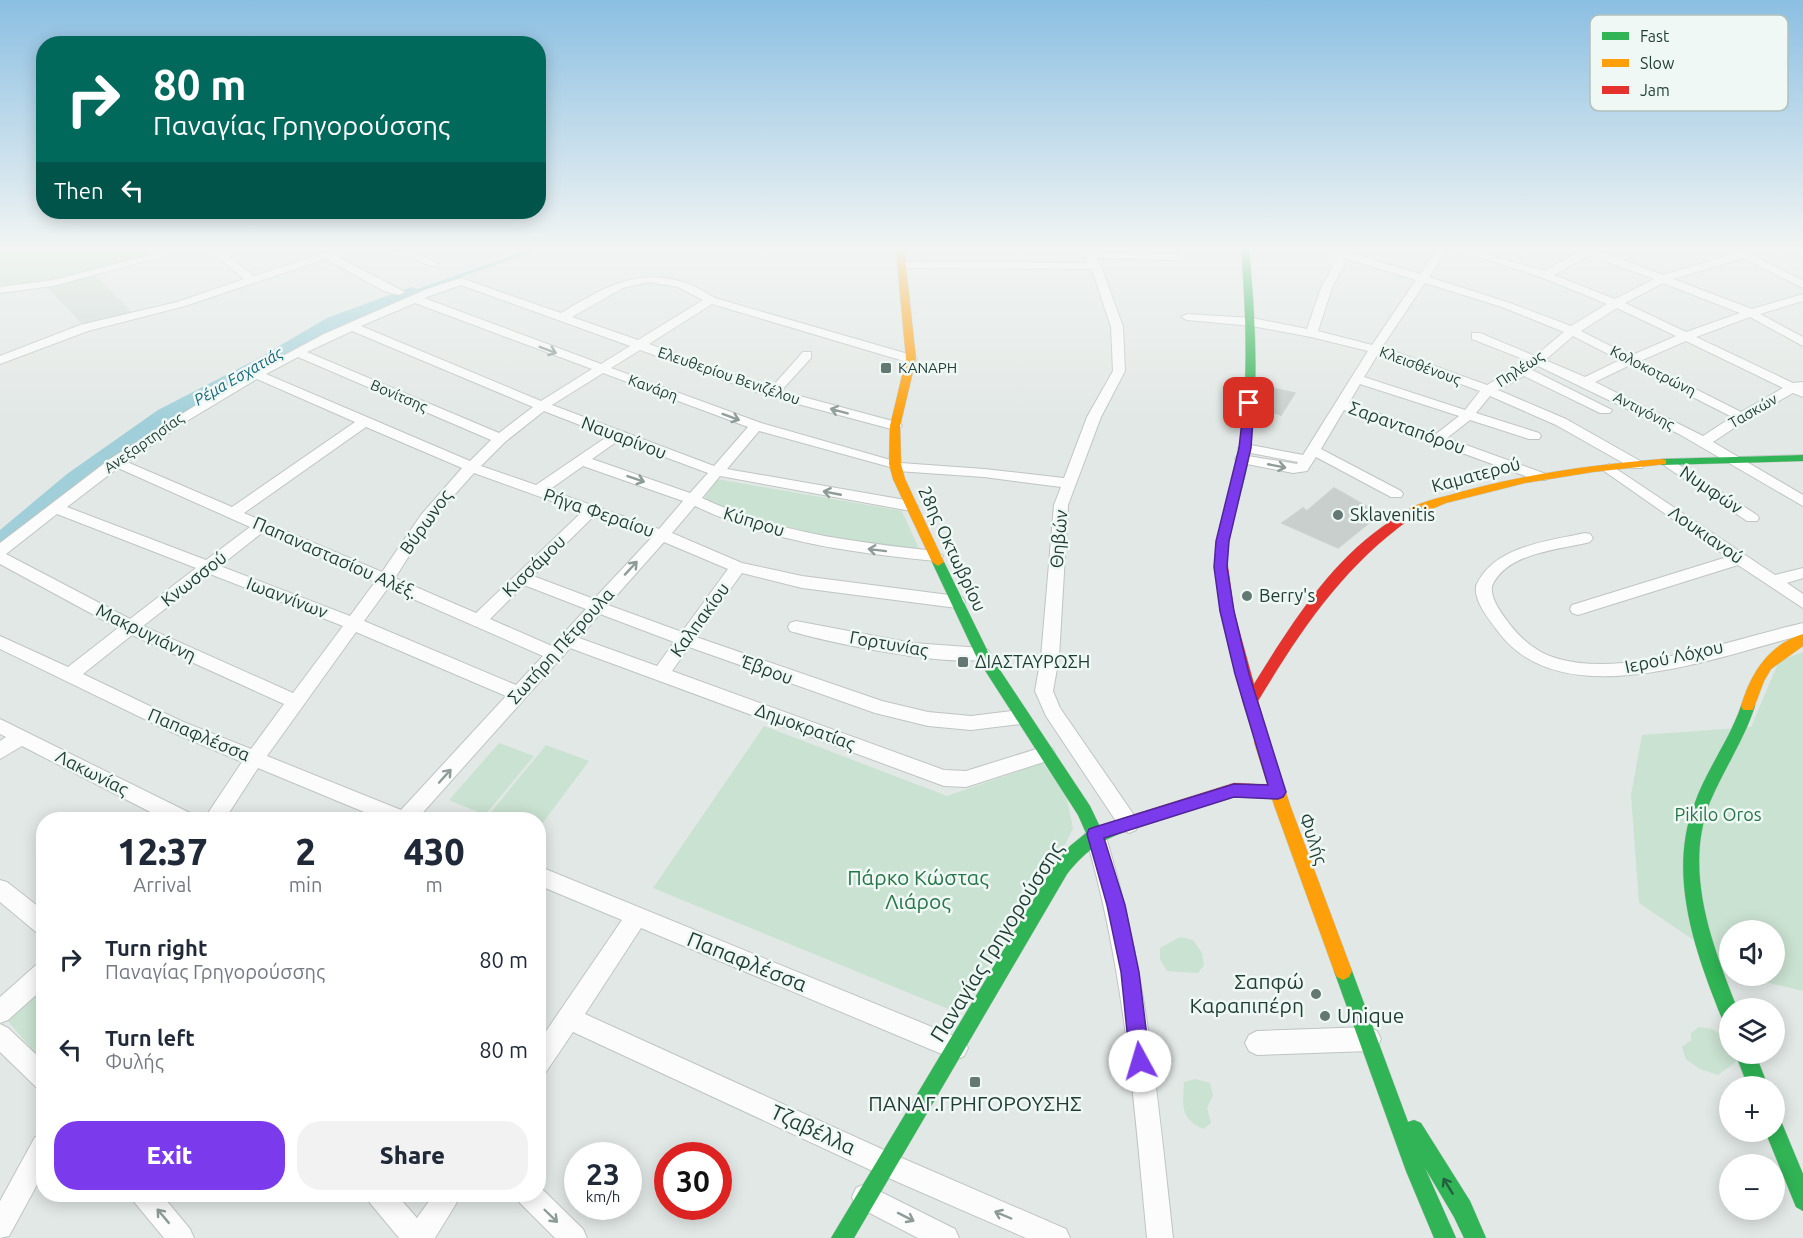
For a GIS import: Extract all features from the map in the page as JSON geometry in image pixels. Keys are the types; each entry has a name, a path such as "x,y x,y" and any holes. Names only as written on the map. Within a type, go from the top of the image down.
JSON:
{"street":[{"path":"0,360 84,328 171,306"},
{"name":"Ανεξαρτησίας","path":"0,551 115,462 186,414 297,352 399,306"},
{"name":"Κανάρη","path":"433,306 756,426 896,465 1068,483"},
{"name":"Ελευθερίου Βενιζέλου","path":"531,306 773,393 895,426"},
{"path":"563,317 582,306"},
{"name":"Βύρωνος","path":"219,812 255,758 386,579 426,518 471,467 500,439 542,406 702,306"},
{"path":"731,306 911,358"},
{"name":"28ης Οκτωβρίου","path":"906,306 911,358 895,426 896,465 911,506 982,654 1084,812 1095,834"},
{"name":"Θηβών","path":"1109,306 1117,327 1119,371 1094,417 1061,505 1050,657 1044,691 1052,711 1129,824"},
{"name":"Φυλής","path":"1250,306 1251,381 1243,454 1222,541 1221,567 1227,611 1250,703 1278,792 1323,921 1369,1039 1416,1171 1445,1238"},
{"path":"1311,333 1320,306"},
{"path":"1243,454 1296,470 1302,468 1375,349 1405,306"},
{"name":"Κολοκοτρώνη","path":"1508,306 1572,331 1631,359 1741,417"},
{"name":"Πηλέως","path":"1438,439 1468,415 1488,390 1524,371 1572,331 1612,306"},
{"path":"1622,306 1800,388"},
{"path":"1733,306 1749,312 1803,342"},
{"path":"1587,381 1685,336 1771,306"},
{"name":"Κλεισθένους","path":"1187,317 1252,322 1311,333 1375,349 1488,390 1561,422 1637,465"},
{"name":"Ναυαρίνου","path":"351,326 542,406 716,471 911,506"},
{"name":"Αντιγόνης","path":"1476,336 1587,381 1705,441 1803,501"},
{"name":"Βονίτσης","path":"297,352 500,439"},
{"path":"773,393 807,355"},
{"path":"1524,371 1605,411"},
{"name":"Ρήγα Φεραίου","path":"255,374 471,467 662,535 738,567 802,582 957,602"},
{"path":"1357,379 1534,436"},
{"name":"Τασκών","path":"1705,441 1741,417 1800,388"},
{"name":"Σαρανταπόρου","path":"1340,404 1541,477"},
{"path":"234,513 364,422"},
{"name":"Σωτήρη Πέτρουλα","path":"410,812 662,535 756,426"},
{"path":"537,491 618,435"},
{"path":"1311,455 1396,494"},
{"name":"Καματερού","path":"1250,703 1288,640 1317,600 1374,542 1398,521 1418,510 1506,482 1541,477 1637,465 1803,458"},
{"name":"Κύπρου","path":"581,460 693,499 724,513 802,537 859,548 935,556"},
{"name":"Παπαναστασίου Αλέξ.","path":"115,462 555,654"},
{"name":"Νυμφών","path":"1671,463 1752,518"},
{"name":"Λουκιανού","path":"1609,468 1803,602"},
{"name":"Ιωαννίνων","path":"54,507 354,624 519,694"},
{"name":"Κισσάμου","path":"477,621 592,510"},
{"name":"Κνωσσού","path":"68,676 210,568 262,525"},
{"name":"Ιερού Λόχου","path":"1585,538 1526,552 1499,567 1487,579 1482,589 1487,604 1519,646 1545,661 1577,669 1614,670 1802,638"},
{"name":"Μακρυγιάννη","path":"0,557 132,628 296,702"},
{"path":"1578,609 1738,559"},
{"name":"Καλπακίου","path":"661,673 738,567"},
{"path":"1774,581 1803,573"},
{"name":"Έβρου","path":"521,578 819,688 909,715 971,723 1021,717"},
{"name":"Γορτυνίας","path":"796,627 898,647 956,655 982,654"},
{"path":"1724,998 1703,942 1691,895 1689,859 1693,839 1702,805 1740,731 1760,674 1767,661 1802,638"},
{"name":"Δημοκρατίας","path":"567,640 944,778 966,779 1046,754"},
{"name":"Παπαφλέσσα","path":"0,642 175,726 387,812"},
{"name":"Λακωνίας","path":"0,726 169,812"},
{"path":"0,751 20,736"},
{"name":"Παναγίας Γρηγορούσσης","path":"842,1238 1061,869 1077,848 1095,834 1234,790 1278,792"},
{"path":"1095,834 1116,905 1130,972 1160,1238"},
{"name":"Παπαφλέσσα","path":"546,878 956,1048"},
{"path":"0,889 36,918"},
{"path":"546,1053 637,916"},
{"path":"0,1012 36,980"},
{"name":"Τζαβέλλα","path":"570,1019 886,1164 1057,1238"},
{"path":"0,1036 36,1071"},
{"path":"1257,1043 1369,1039"},
{"name":"Φυλής","path":"1383,1080 1462,1209 1475,1238"},
{"path":"1780,1142 1803,1200"},
{"path":"0,1227 36,1161"},
{"path":"865,1197 946,1238"},
{"path":"151,1202 181,1238"},
{"path":"386,1202 417,1238 443,1202"},
{"path":"537,1202 574,1238"}],"shaded area":[{"path":"65,306 126,306 134,314 84,326"}],"green space":[{"path":"717,479 902,511 919,549 863,544 809,533 703,501"},
{"name":"Pikilo Oros","path":"1803,652 1803,991 1782,986 1785,986 1785,920 1719,920 1719,957 1639,903 1631,795 1642,735 1751,727 1779,661"},
{"name":"Πάρκο Κώστας Λιάρος","path":"764,726 947,796 1043,763 1066,795 1073,828 1064,847 958,1013 653,888"},
{"path":"499,743 534,756 487,812 478,812 449,800"},
{"path":"546,745 589,761 546,819 546,812 491,812"},
{"path":"1180,937 1193,940 1202,953 1204,965 1198,973 1167,971 1160,959 1160,948"},
{"path":"36,995 36,1054 8,1021"},
{"path":"1699,1027 1713,1029 1719,1033 1719,1064 1733,1064 1718,1075 1700,1069 1686,1059 1682,1047 1691,1040 1691,1033"},
{"path":"1195,1079 1210,1083 1213,1096 1207,1108 1211,1123 1203,1129 1190,1120 1184,1110 1184,1082"}],"building":[{"path":"1263,386 1295,393 1281,415 1261,409"},
{"name":"Sklavenitis","path":"1334,488 1380,514 1338,548 1282,523 1303,508 1307,511"}],"waterway":[{"name":"Ρέμα Εσχατιάς","path":"0,543 75,479 166,415 264,363 334,322 377,306"}],"traffic: fast":[{"path":"1221,559 1225,532 1243,460 1248,421 1251,347 1249,306"},
{"path":"1662,462 1803,458"},
{"path":"938,562 982,654 1084,811 1095,834"},
{"path":"1724,998 1696,912 1691,859 1694,833 1701,806 1738,732 1748,706"},
{"path":"842,1238 1061,869 1090,839 1129,823"},
{"path":"1343,971 1416,1171 1445,1238"},
{"path":"1749,1064 1754,1076"},
{"path":"1414,1130 1462,1209 1475,1238"},
{"path":"1780,1142 1803,1200"}],"traffic: slow":[{"path":"906,306 911,359 895,426 895,464 899,479 938,562"},
{"path":"1406,516 1424,507 1480,490 1548,475 1662,462"},
{"path":"1748,706 1756,681 1766,665 1803,639"},
{"path":"1262,742 1282,805 1343,971"}],"traffic: jam":[{"path":"1250,703 1299,625 1337,576 1358,554 1406,516"},
{"path":"1221,559 1227,611 1262,742"},
{"path":"1129,823 1234,790 1278,792"}],"place":[{"name":"ΚΑΝΑΡΗ","path":"886,368"},
{"name":"Sklavenitis","path":"1338,515"},
{"name":"Berry's","path":"1247,596"},
{"name":"ΔΙΑΣΤΑΥΡΩΣΗ","path":"963,662"},
{"name":"Σαπφώ Καραπιπέρη","path":"1316,994"},
{"name":"Unique","path":"1325,1016"},
{"name":"ΠΑΝΑΓ.ΓΡΗΓΟΡΟΥΣΗΣ","path":"975,1082"}],"route":[{"path":"1140,1061 1130,972 1116,905 1095,834 1234,790 1278,792 1242,674 1227,611 1221,567 1222,541 1245,448 1249,403"}]}
